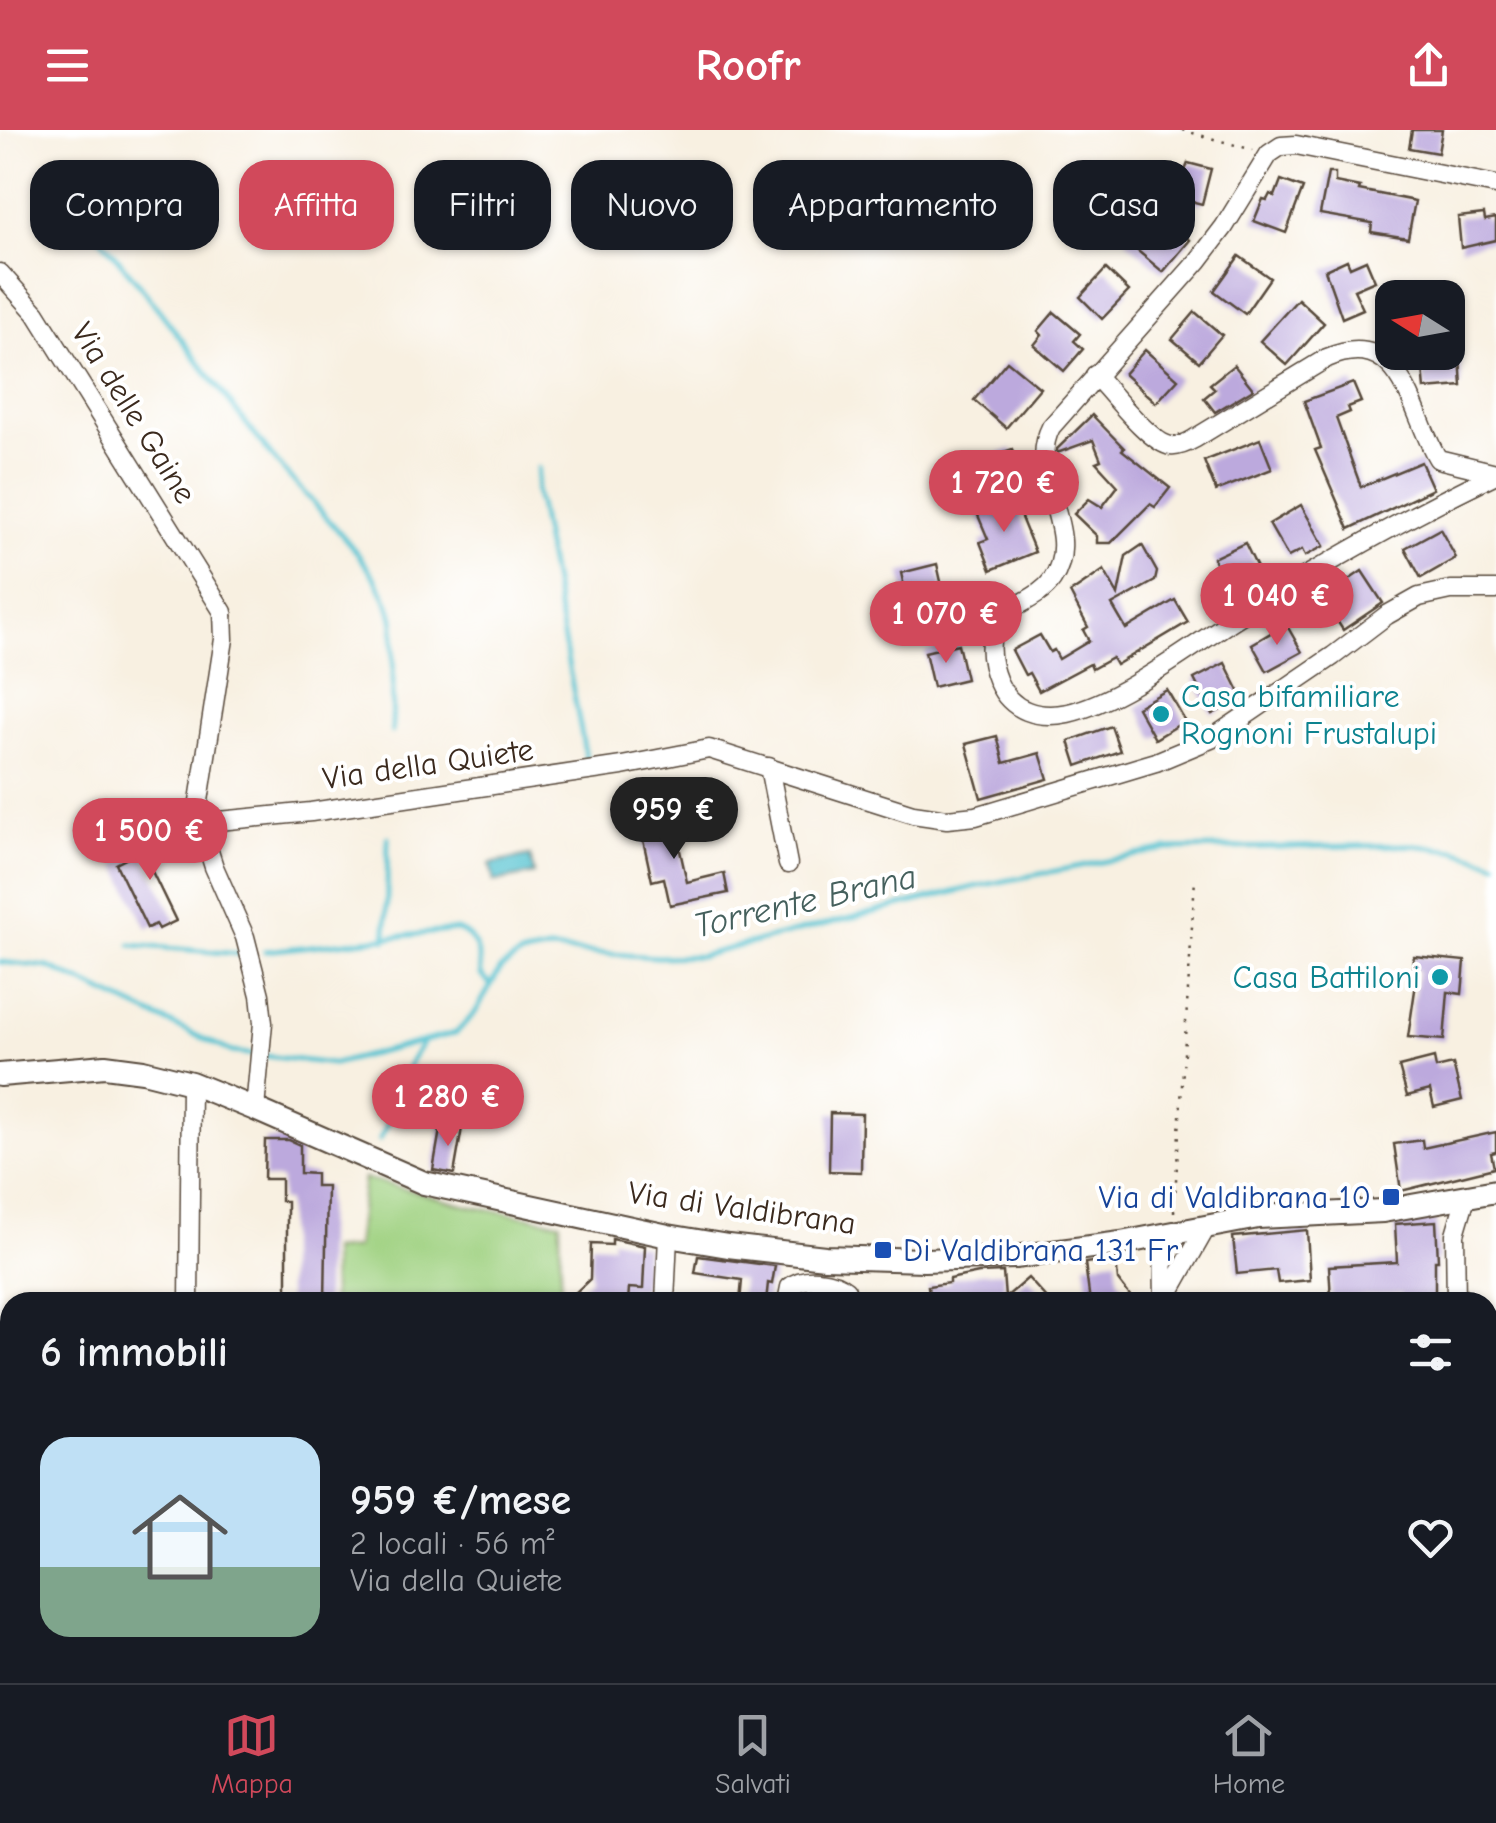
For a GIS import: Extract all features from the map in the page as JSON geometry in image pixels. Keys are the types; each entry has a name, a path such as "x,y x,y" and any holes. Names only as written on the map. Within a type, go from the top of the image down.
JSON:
{"street":[{"path":"1496,184 1296,145 1281,146 1269,154 1198,261 1057,416 1042,448 1060,524 1062,550 1058,569 1039,594 1000,618 990,638 1000,686 1009,701 1026,712 1056,715 1098,702 1388,526 1496,474"},
{"name":"Via delle Gaine","path":"0,273 36,313 210,590 230,608 237,628 233,652 214,698 197,796 199,824 252,960 262,1005 255,1109"},
{"path":"1095,375 1153,436 1175,446 1194,439 1327,358 1350,352 1366,354 1392,367 1405,382 1438,458 1496,474"},
{"name":"Via della Quiete","path":"199,824 312,812 622,766 709,749 913,814 960,819 1156,762 1211,739 1418,597 1451,590 1496,590"},
{"path":"769,767 788,864"},
{"name":"Via di Valdibrana","path":"0,1075 105,1066 143,1070 255,1109 424,1183 668,1236 791,1254 924,1260 1015,1257 1169,1235 1258,1217 1383,1211 1496,1191"},
{"path":"189,1292 191,1084"},
{"path":"1456,1292 1455,1234 1466,1197"},
{"path":"1442,1201 1455,1234"},
{"path":"1170,1292 1207,1226"},
{"path":"1165,1292 1169,1235"},
{"path":"665,1292 668,1236"},
{"path":"791,1292 794,1283 806,1280 843,1286 845,1292"}],"path":[{"path":"1182,130 1269,154"},
{"path":"1169,1235 1195,879"}],"green space":[{"path":"364,1178 468,1206 560,1222 561,1292 332,1292 331,1250 356,1248"}],"water":[{"path":"530,856 534,874 494,882 490,864"}],"building":[{"path":"1412,130 1442,130 1438,153 1409,148"},
{"path":"1195,165 1211,169 1202,204 1195,202"},
{"path":"1328,173 1335,173 1335,182 1360,187 1359,190 1415,201 1408,238 1371,232 1372,223 1320,214"},
{"path":"1281,180 1303,188 1286,233 1254,221 1263,199 1267,200 1270,194 1275,196"},
{"path":"1484,214 1485,220 1496,218 1496,240 1461,248 1458,217"},
{"path":"1137,250 1182,250 1163,272"},
{"path":"1239,256 1270,278 1245,314 1214,291"},
{"path":"1347,260 1350,267 1366,260 1375,281 1354,290 1363,309 1342,318 1325,270"},
{"path":"1106,269 1129,291 1102,319 1080,297"},
{"path":"1298,299 1324,323 1287,365 1260,341"},
{"path":"1054,312 1080,334 1074,341 1083,349 1064,371 1034,345 1042,335 1038,331"},
{"path":"1195,312 1222,335 1199,362 1172,339"},
{"path":"1145,350 1178,379 1156,403 1124,374"},
{"path":"1007,361 1040,388 1006,428 974,400"},
{"path":"1234,365 1253,389 1215,412 1204,398 1215,389 1210,384"},
{"path":"1423,370 1461,370 1462,386 1425,389"},
{"path":"1353,383 1361,402 1336,418 1361,487 1421,462 1433,489 1349,529 1315,450 1321,448 1304,401"},
{"path":"1092,415 1122,450 1170,488 1155,507 1150,504 1111,543 1097,543 1097,536 1074,514 1089,499 1102,507 1118,486 1096,462 1101,460 1093,440 1057,453"},
{"path":"1260,439 1272,469 1216,491 1204,461"},
{"path":"1012,449 1019,468 985,480 978,461"},
{"path":"1013,498 1035,552 991,570 980,542 988,539 977,513"},
{"path":"1301,505 1324,546 1305,556 1302,550 1288,557 1269,524"},
{"path":"1440,529 1456,558 1421,578 1405,548"},
{"path":"1245,543 1262,578 1230,593 1213,558"},
{"path":"1142,545 1157,572 1155,581 1112,605 1126,629 1175,600 1188,622 1116,665 1112,658 1092,669 1090,664 1039,691 1012,650 1040,635 1059,659 1089,641 1083,630 1088,627 1070,593 1104,570 1118,595 1126,556"},
{"path":"937,564 947,608 911,617 901,573"},
{"path":"1362,571 1383,603 1343,630 1322,598"},
{"path":"1286,624 1302,652 1267,671 1252,644"},
{"path":"958,644 966,679 933,687 925,652"},
{"path":"1225,663 1243,699 1212,714 1194,679"},
{"name":"Casa bifamiliare Rognoni Frustalupi","path":"1167,690 1185,721 1155,739 1137,707"},
{"path":"1111,726 1120,751 1077,766 1069,741"},
{"path":"997,736 1004,763 1040,753 1048,779 981,798 966,744"},
{"path":"671,810 687,882 724,873 728,893 670,905 664,878 652,881 638,817"},
{"path":"186,837 188,850 146,859 176,921 159,929 156,924 147,928 116,864 157,843"},
{"path":"1414,956 1465,961 1462,994 1448,992 1444,1040 1408,1037 1418,970 1412,970"},
{"path":"1434,1058 1436,1068 1453,1064 1462,1100 1434,1107 1430,1090 1407,1096 1399,1067"},
{"path":"830,1113 862,1114 861,1172 829,1171"},
{"path":"441,1124 462,1128 454,1174 433,1170"},
{"path":"1496,1132 1496,1152 1491,1153 1494,1168 1401,1191 1394,1144 1422,1140 1423,1148"},
{"path":"265,1140 289,1140 300,1145 300,1173 316,1174 316,1186 327,1186 325,1292 287,1292 287,1201 281,1201 281,1179 264,1179"},
{"path":"1436,1221 1435,1292 1331,1292 1329,1266 1397,1262 1395,1224"},
{"path":"1307,1230 1310,1280 1278,1283 1276,1270 1237,1274 1233,1237"},
{"path":"612,1239 645,1246 643,1289 576,1292 590,1279 591,1244 612,1245"},
{"path":"698,1256 775,1266 767,1292 741,1292 742,1280 695,1273"},
{"path":"1116,1259 1118,1280 1127,1292 1089,1292 1085,1263"},
{"path":"1003,1272 1005,1292 929,1292 928,1286 979,1273"},
{"path":"1028,1278 1041,1292 1012,1292"}],"waterway":[{"path":"110,250 275,460 345,538 378,583 394,625 392,732"},
{"path":"538,468 536,492 586,758"},
{"path":"386,940 388,837"},
{"name":"Torrente Brana","path":"0,962 49,967 232,1052 333,1064 456,1033 475,1013 501,968 520,956 549,950 700,956 974,887 1167,849 1414,845 1454,850 1496,863"},
{"path":"265,951 457,930 473,942 481,975 490,984"},
{"path":"131,945 239,954"},
{"path":"380,1139 406,1087 409,1064 423,1042"}],"place":[{"name":"Casa bifamiliare Rognoni Frustalupi","path":"1161,714"},
{"name":"Casa Battiloni","path":"1440,977"},
{"name":"Via di Valdibrana 10","path":"1391,1197"},
{"name":"Di Valdibrana 131 Fr","path":"883,1250"}]}
